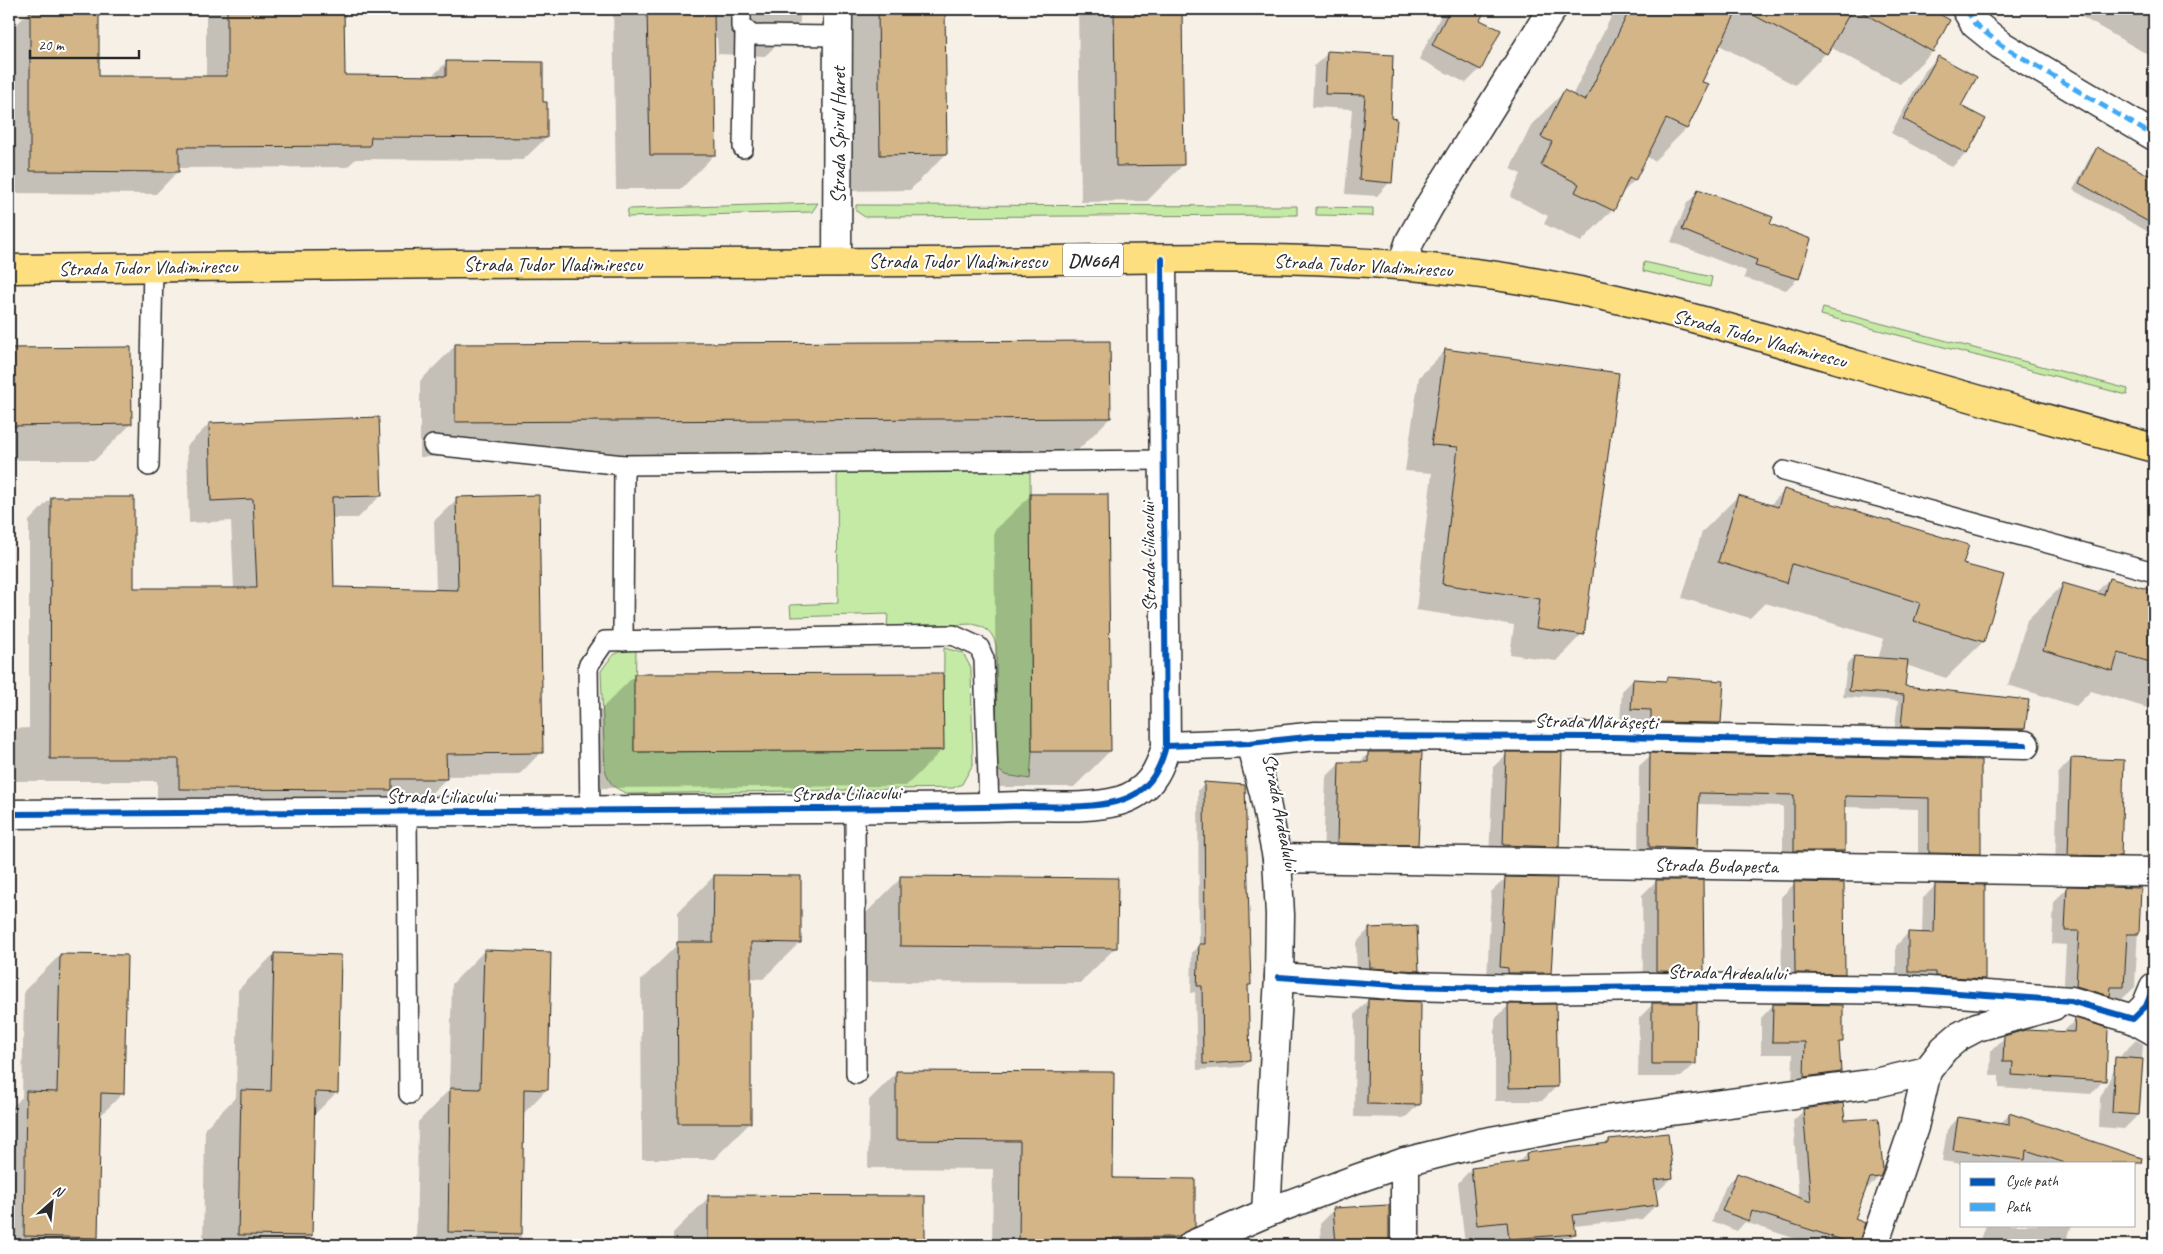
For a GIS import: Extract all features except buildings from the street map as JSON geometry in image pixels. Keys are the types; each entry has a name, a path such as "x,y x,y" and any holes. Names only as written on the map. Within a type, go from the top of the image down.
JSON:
{"main road":[{"name":"Strada Tudor Vladimirescu","path":"9,269 1162,259 1309,260 1402,266 1470,272 1609,297 1796,346 2154,448"}],"street":[{"name":"Strada Spirul Haret","path":"837,262 838,9"},
{"path":"1402,266 1410,241 1430,205 1552,9"},
{"path":"1966,9 1975,24 2001,45 2154,136"},
{"name":"Strada Liliacului","path":"9,814 590,813 1097,805 1120,801 1147,786 1163,757 1162,259"},
{"name":"Strada Mărășești","path":"1163,757 1250,743 1326,736 1614,737 2025,745"},
{"name":"Strada Ardealului","path":"1250,743 1264,793 1277,858 1279,977 1266,1213"},
{"name":"Strada Budapesta","path":"1277,858 2154,872"},
{"name":"Strada Ardealului","path":"1279,977 1408,986 1527,990 1653,987 1916,990 2071,1001 2144,1025 2146,1006 2154,987"},
{"path":"1874,1245 1914,1127 1927,1072 1944,1049 1958,1037 1977,1027 2071,1001"},
{"path":"1192,1245 1266,1213 1405,1162 1480,1143 1605,1120 1876,1083 1927,1072"},
{"path":"1405,1162 1405,1245"}],"lane":[{"path":"741,9 740,26 752,35 838,36"},
{"path":"743,148 745,31"},
{"path":"150,466 153,267"},
{"path":"433,445 624,465 1162,460"},
{"path":"623,641 624,465"},
{"path":"1784,471 2154,572"},
{"path":"590,813 588,666 605,642 953,635 967,640 980,648 984,659 989,807"},
{"path":"855,809 856,1074"},
{"path":"407,813 409,1094"}],"green space":[{"path":"818,203 812,212 627,217 628,209"},
{"path":"856,205 1297,206 1297,215 865,217 856,211"},
{"path":"1316,207 1373,208 1373,216 1316,215"},
{"path":"1644,262 1712,277 1710,287 1643,271"},
{"path":"1823,308 2128,389 2127,395 1821,315"},
{"path":"1030,470 1032,751 1030,779 1005,775 997,769 996,645 993,636 988,631 973,624 887,627 888,614 791,617 790,605 838,603 837,473"},
{"path":"944,648 963,653 971,668 973,764 962,784 953,788 629,794 613,785 605,769 601,671 612,656 619,652 636,650 634,752 943,750"}],"marked path":[{"path":"1966,9 1975,24 2001,45 2154,136"}],"cycle path":[{"path":"9,814 945,808 1096,805 1108,804 1129,797 1137,793 1150,781 1160,765 1166,746 1162,259"},
{"path":"1166,746 1250,743 1316,736 1614,737 2025,745"},
{"path":"1279,977 1408,986 1527,989 1653,987 1915,990 2071,1001 2133,1019 2146,1006 2154,987"}]}
